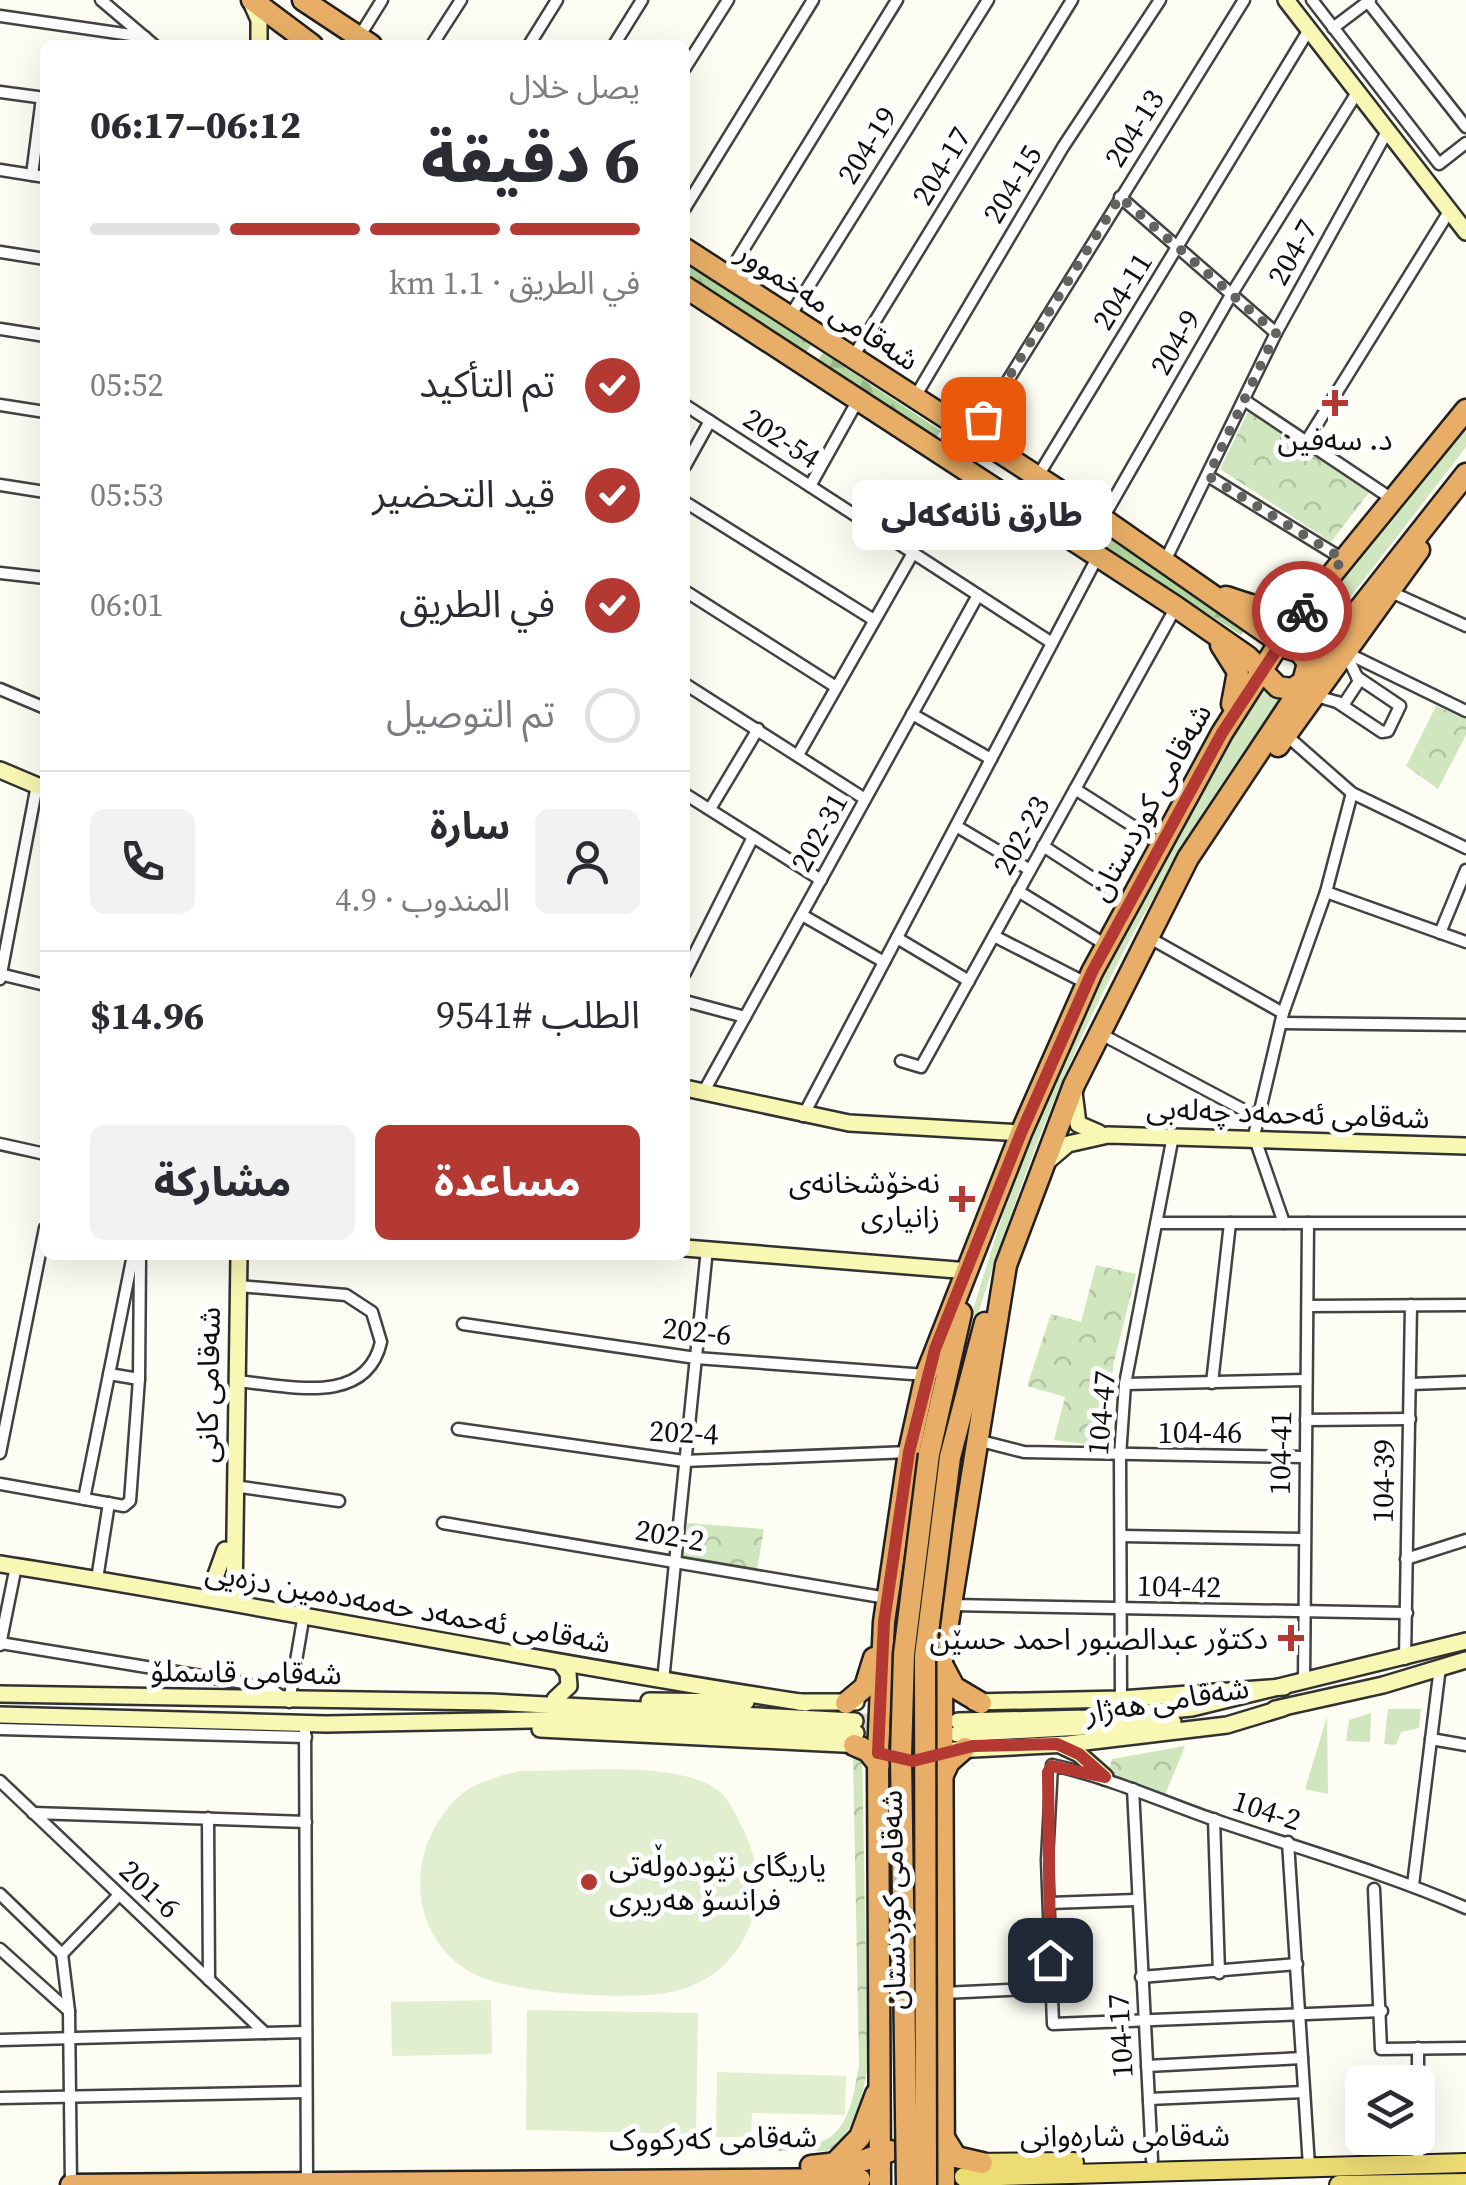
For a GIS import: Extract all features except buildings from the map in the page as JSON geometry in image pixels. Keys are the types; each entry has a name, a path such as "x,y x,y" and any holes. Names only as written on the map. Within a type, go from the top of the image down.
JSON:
{"highway":[{"path":"251,0 304,40"},
{"path":"303,0 363,40"},
{"name":"شەقامی مەخموور","path":"690,252 1165,561 1206,590 1274,659 1285,689 1308,689 1305,657 1274,659 1207,628 690,290"},
{"name":"شەقامی کوردستان","path":"926,2185 926,1376 970,1272 1021,1133 1087,984 1222,733 1313,596 1466,410"},
{"name":"شەقامی کوردستان","path":"907,2185 901,1739 904,1654 929,1454 982,1331 1074,1084 1188,858 1466,474"},
{"path":"1048,523 1060,526 1071,518 1073,505 1064,494"},
{"name":"شەقامی کوردستان","path":"1162,911 1285,735 1308,689 1344,652 1391,592 1418,551 1439,507"},
{"path":"1206,590 1272,611 1286,610 1313,596"},
{"path":"1207,628 1238,672 1238,686 1222,733"},
{"name":"شەقامی کوردستان","path":"954,2181 943,2144 942,1660 1006,1264"},
{"name":"شەقامی کوردستان","path":"870,2182 882,2154 878,1759 884,1622 929,1454 970,1272"},
{"path":"878,1759 853,1725 884,1622"},
{"path":"942,1660 954,1687 981,1703"},
{"path":"940,1786 960,1735"},
{"path":"830,2166 846,2156 860,2137 883,2073"},
{"path":"943,2144 956,2157 982,2163"},
{"name":"شەقامی کەرکووک","path":"480,2180 553,2170 830,2166 943,2144"},
{"name":"شەقامی کەرکووک","path":"71,2185 480,2180 870,2182"}],"main road":[{"path":"251,0 260,40"},
{"path":"1286,0 1466,232"},
{"path":"267,40 277,33 292,32"},
{"path":"0,770 40,787"},
{"name":"شەقامی ئەحمەد چەلەبی","path":"1074,1084 1078,1124 1108,1135"},
{"path":"690,1089 803,1116 860,1124 1021,1133"},
{"name":"شەقامی ئەحمەد چەلەبی","path":"1042,1166 1068,1144 1108,1135 1254,1136 1466,1146"},
{"path":"690,1248 970,1272"},
{"name":"شەقامی کانی","path":"234,1602 238,1260"},
{"name":"شەقامی کانی","path":"208,1597 219,1575 234,1517"},
{"name":"شەقامی ئەحمەد حەمەدەمین دزەیی","path":"8,1565 304,1613 560,1664 806,1702"},
{"name":"شەقامی هەژار","path":"940,1752 960,1735 1192,1708 1466,1641"},
{"name":"شەقامی هەژار","path":"960,1735 1057,1744 1227,1725 1466,1660"},
{"path":"556,1699 569,1686 568,1673 560,1664"},
{"name":"شەقامی قاسملۆ","path":"853,1725 863,1700 880,1686 916,1681 942,1689"},
{"name":"شەقامی هەژار","path":"942,1689 957,1699 981,1703 1121,1700 1284,1688"},
{"name":"شەقامی قاسملۆ","path":"0,1694 289,1702 806,1702 853,1725"},
{"path":"116,1697 116,1718"},
{"name":"شەقامی قاسملۆ","path":"490,1702 853,1725"},
{"name":"شەقامی هەژار","path":"960,1735 1212,1719 1283,1708"},
{"name":"شەقامی قاسملۆ","path":"0,1715 306,1730 482,1721 532,1728 853,1725"},
{"path":"1105,1777 1099,1754 1110,1740"},
{"path":"1057,1744 1079,1754 1105,1777"},
{"path":"878,1759 913,1761 940,1752"},
{"name":"شەقامی شارەوانی","path":"982,2163 1152,2160 1309,2166"},
{"name":"شەقامی شارەوانی","path":"954,2181 1466,2162"},
{"path":"1339,2185 1466,2184"}],"street":[{"path":"101,0 149,40"},
{"path":"365,40 382,0"},
{"path":"435,40 462,0"},
{"path":"533,40 557,0"},
{"path":"617,40 642,0"},
{"path":"690,60 728,0"},
{"path":"690,200 814,0"},
{"path":"727,276 897,0"},
{"name":"204-19","path":"789,317 988,0"},
{"name":"204-17","path":"853,358 1072,0"},
{"name":"204-15","path":"914,398 1064,147 1160,0"},
{"name":"204-13","path":"973,436 1244,0"},
{"path":"1312,0 1439,164 1466,143"},
{"path":"1333,28 1369,1 1464,119"},
{"path":"0,16 144,40"},
{"name":"204-11","path":"1038,477 1310,28"},
{"name":"204-9","path":"1102,519 1231,295 1358,90"},
{"path":"0,92 40,97"},
{"path":"32,175 40,124"},
{"name":"204-7","path":"1165,561 1276,333 1388,130"},
{"path":"0,170 40,176"},
{"path":"1120,197 1276,333"},
{"path":"1306,442 1450,210"},
{"path":"0,252 40,258"},
{"path":"0,329 40,335"},
{"path":"810,486 858,400"},
{"path":"1244,400 1392,499"},
{"path":"0,405 40,411"},
{"name":"202-54","path":"690,408 1052,643"},
{"path":"690,457 710,421"},
{"path":"1208,476 1343,559"},
{"path":"0,485 40,491"},
{"path":"690,505 874,620"},
{"path":"798,754 913,553"},
{"path":"803,1116 1099,555"},
{"path":"0,572 40,577"},
{"path":"1391,592 1461,624 1466,610"},
{"path":"690,595 836,687"},
{"name":"202-31","path":"704,1093 978,595"},
{"name":"202-23","path":"901,1061 920,1069 1176,606"},
{"path":"1337,702 1384,733 1400,707 1357,678 1344,652"},
{"path":"1344,652 1466,710"},
{"path":"1308,689 1344,704 1357,678"},
{"path":"690,687 865,798"},
{"path":"0,688 40,706"},
{"path":"912,714 991,759"},
{"path":"710,809 758,729"},
{"path":"1285,735 1352,793 1466,848"},
{"path":"1075,789 1161,844"},
{"path":"40,792 0,976 40,983"},
{"path":"1284,1223 1254,1136 1257,1117 1282,1018 1326,892 1352,793"},
{"path":"690,798 821,880"},
{"path":"956,826 1030,870"},
{"path":"690,962 753,837"},
{"path":"1043,846 1114,892"},
{"path":"1440,933 1466,870"},
{"path":"1018,891 1106,946"},
{"path":"1326,892 1466,942"},
{"path":"802,915 884,962"},
{"path":"994,936 1087,984"},
{"path":"1148,936 1282,1018 1466,1025"},
{"path":"896,938 969,982"},
{"path":"690,1002 746,1017"},
{"path":"1098,1033 1257,1117"},
{"name":"104-47","path":"1121,1700 1120,1456 1126,1384 1173,1136"},
{"path":"0,1144 40,1153"},
{"path":"1158,1223 1466,1223"},
{"path":"1212,1383 1230,1223"},
{"name":"104-41","path":"1304,1683 1308,1223"},
{"path":"663,1681 706,1249"},
{"path":"0,1453 40,1253"},
{"path":"84,1499 135,1260"},
{"path":"0,1484 124,1506 134,1494 139,1379 136,1260"},
{"path":"236,1382 341,1387 369,1371 381,1342 372,1312 346,1295 238,1286"},
{"name":"104-39","path":"1404,1659 1412,1305"},
{"path":"1308,1306 1466,1306"},
{"name":"202-6","path":"463,1324 696,1358 926,1376"},
{"path":"109,1374 139,1379"},
{"path":"1126,1384 1306,1380"},
{"path":"1411,1384 1466,1382"},
{"path":"1306,1420 1410,1419"},
{"name":"202-4","path":"458,1430 684,1461 929,1454"},
{"name":"104-46","path":"976,1440 1024,1452 1304,1457"},
{"path":"234,1486 339,1501"},
{"path":"97,1579 109,1504"},
{"name":"202-2","path":"443,1523 888,1598"},
{"path":"1121,1536 1304,1539"},
{"path":"1406,1559 1466,1540"},
{"path":"8,1565 0,1644 244,1683 274,1690 289,1702 304,1613"},
{"name":"104-42","path":"950,1605 1407,1613"},
{"path":"1413,1885 1440,1667"},
{"path":"0,1729 306,1730 306,2181"},
{"path":"1431,1740 1466,1745"},
{"name":"104-2","path":"1049,1903 1052,1766 1105,1777 1214,1819 1413,1885 1466,1908"},
{"name":"201-6","path":"0,1781 265,2033"},
{"name":"104-17","path":"1134,1790 1136,1900 1152,2160"},
{"path":"33,1813 306,1822"},
{"path":"208,1818 209,1980"},
{"path":"1214,1819 1219,1973"},
{"path":"1288,1842 1309,2166"},
{"path":"1374,1889 1382,2049 1466,2048"},
{"path":"0,1894 62,1954 69,2011 71,2185"},
{"path":"62,1954 119,1894"},
{"path":"1136,1900 1049,1903 1053,2024 1382,2011"},
{"path":"0,1948 69,2011"},
{"path":"1142,1978 1297,1964"},
{"path":"942,1994 1050,1988"},
{"path":"0,2040 306,2032"},
{"path":"1418,2048 1418,2164"},
{"path":"1147,2066 1302,2058"},
{"path":"0,2098 306,2092"},
{"path":"1148,2099 1304,2092"}],"green space":[{"path":"690,266 811,345 805,354 690,279"},
{"path":"823,353 941,431 935,439 817,362"},
{"path":"1249,410 1371,490 1331,542 1220,469"},
{"path":"1466,430 1466,447 1318,639 1314,629 1303,627"},
{"path":"1017,479 1059,507 1053,516 1011,488"},
{"path":"1086,522 1246,628 1241,635 1080,531"},
{"path":"1260,687 1278,700 1172,866 1115,968 1038,1140 977,1317 971,1316 1022,1158 1065,1053 1144,893"},
{"path":"1436,706 1466,719 1466,735 1438,789 1406,766"},
{"path":"1096,1265 1136,1274 1113,1366 1108,1447 1054,1440 1065,1397 1027,1386 1051,1314 1081,1322"},
{"path":"687,1523 764,1529 756,1575 682,1560"},
{"path":"1388,1709 1421,1709 1419,1728 1401,1732 1396,1745 1384,1744"},
{"path":"1371,1713 1370,1742 1346,1741 1349,1720"},
{"path":"1327,1717 1328,1794 1305,1789"},
{"path":"1185,1746 1165,1795 1117,1778 1110,1767 1112,1759"},
{"path":"853,1755 862,1756 868,2064 860,2101 845,2135 827,2151 723,2151 724,2144 821,2142 838,2129 849,2110 859,2065"},
{"name":"یاریگای نێودەوڵەتی فرانسۆ هەریری","path":"519,1771 653,1771 703,1782 720,1792 744,1831 757,1883 755,1909 734,1954 716,1972 693,1985 666,1993 622,1996 512,1986 472,1973 449,1956 433,1935 420,1886 431,1835 463,1793"},
{"path":"491,2000 492,2054 392,2056 391,2002"},
{"path":"527,2010 698,2013 696,2134 526,2130"},
{"path":"717,2072 846,2076 845,2115 752,2113 751,2137 716,2137"}],"tunnel":[{"path":"855,1721 934,1721"}],"way so far":[{"path":"983,419 1120,197 1276,333 1208,476 1343,559 1302,611"}],"place":[{"name":"د. سەفین","path":"1335,403"},
{"name":"طارق نانەکەلی","path":"983,419"},
{"name":"نەخۆشخانەی زانیاری","path":"962,1199"},
{"name":"دکتۆر عبدالصبور احمد حسێن","path":"1291,1638"},
{"name":"یاریگای نێودەوڵەتی فرانسۆ هەریری","path":"589,1882"}],"route":[{"path":"1050,1960 1048,1772 1052,1766 1105,1777 1079,1754 1057,1744 973,1746 913,1761 878,1753 884,1622 909,1452 935,1349 970,1272 1021,1133 1092,972 1222,733 1302,611"}]}
